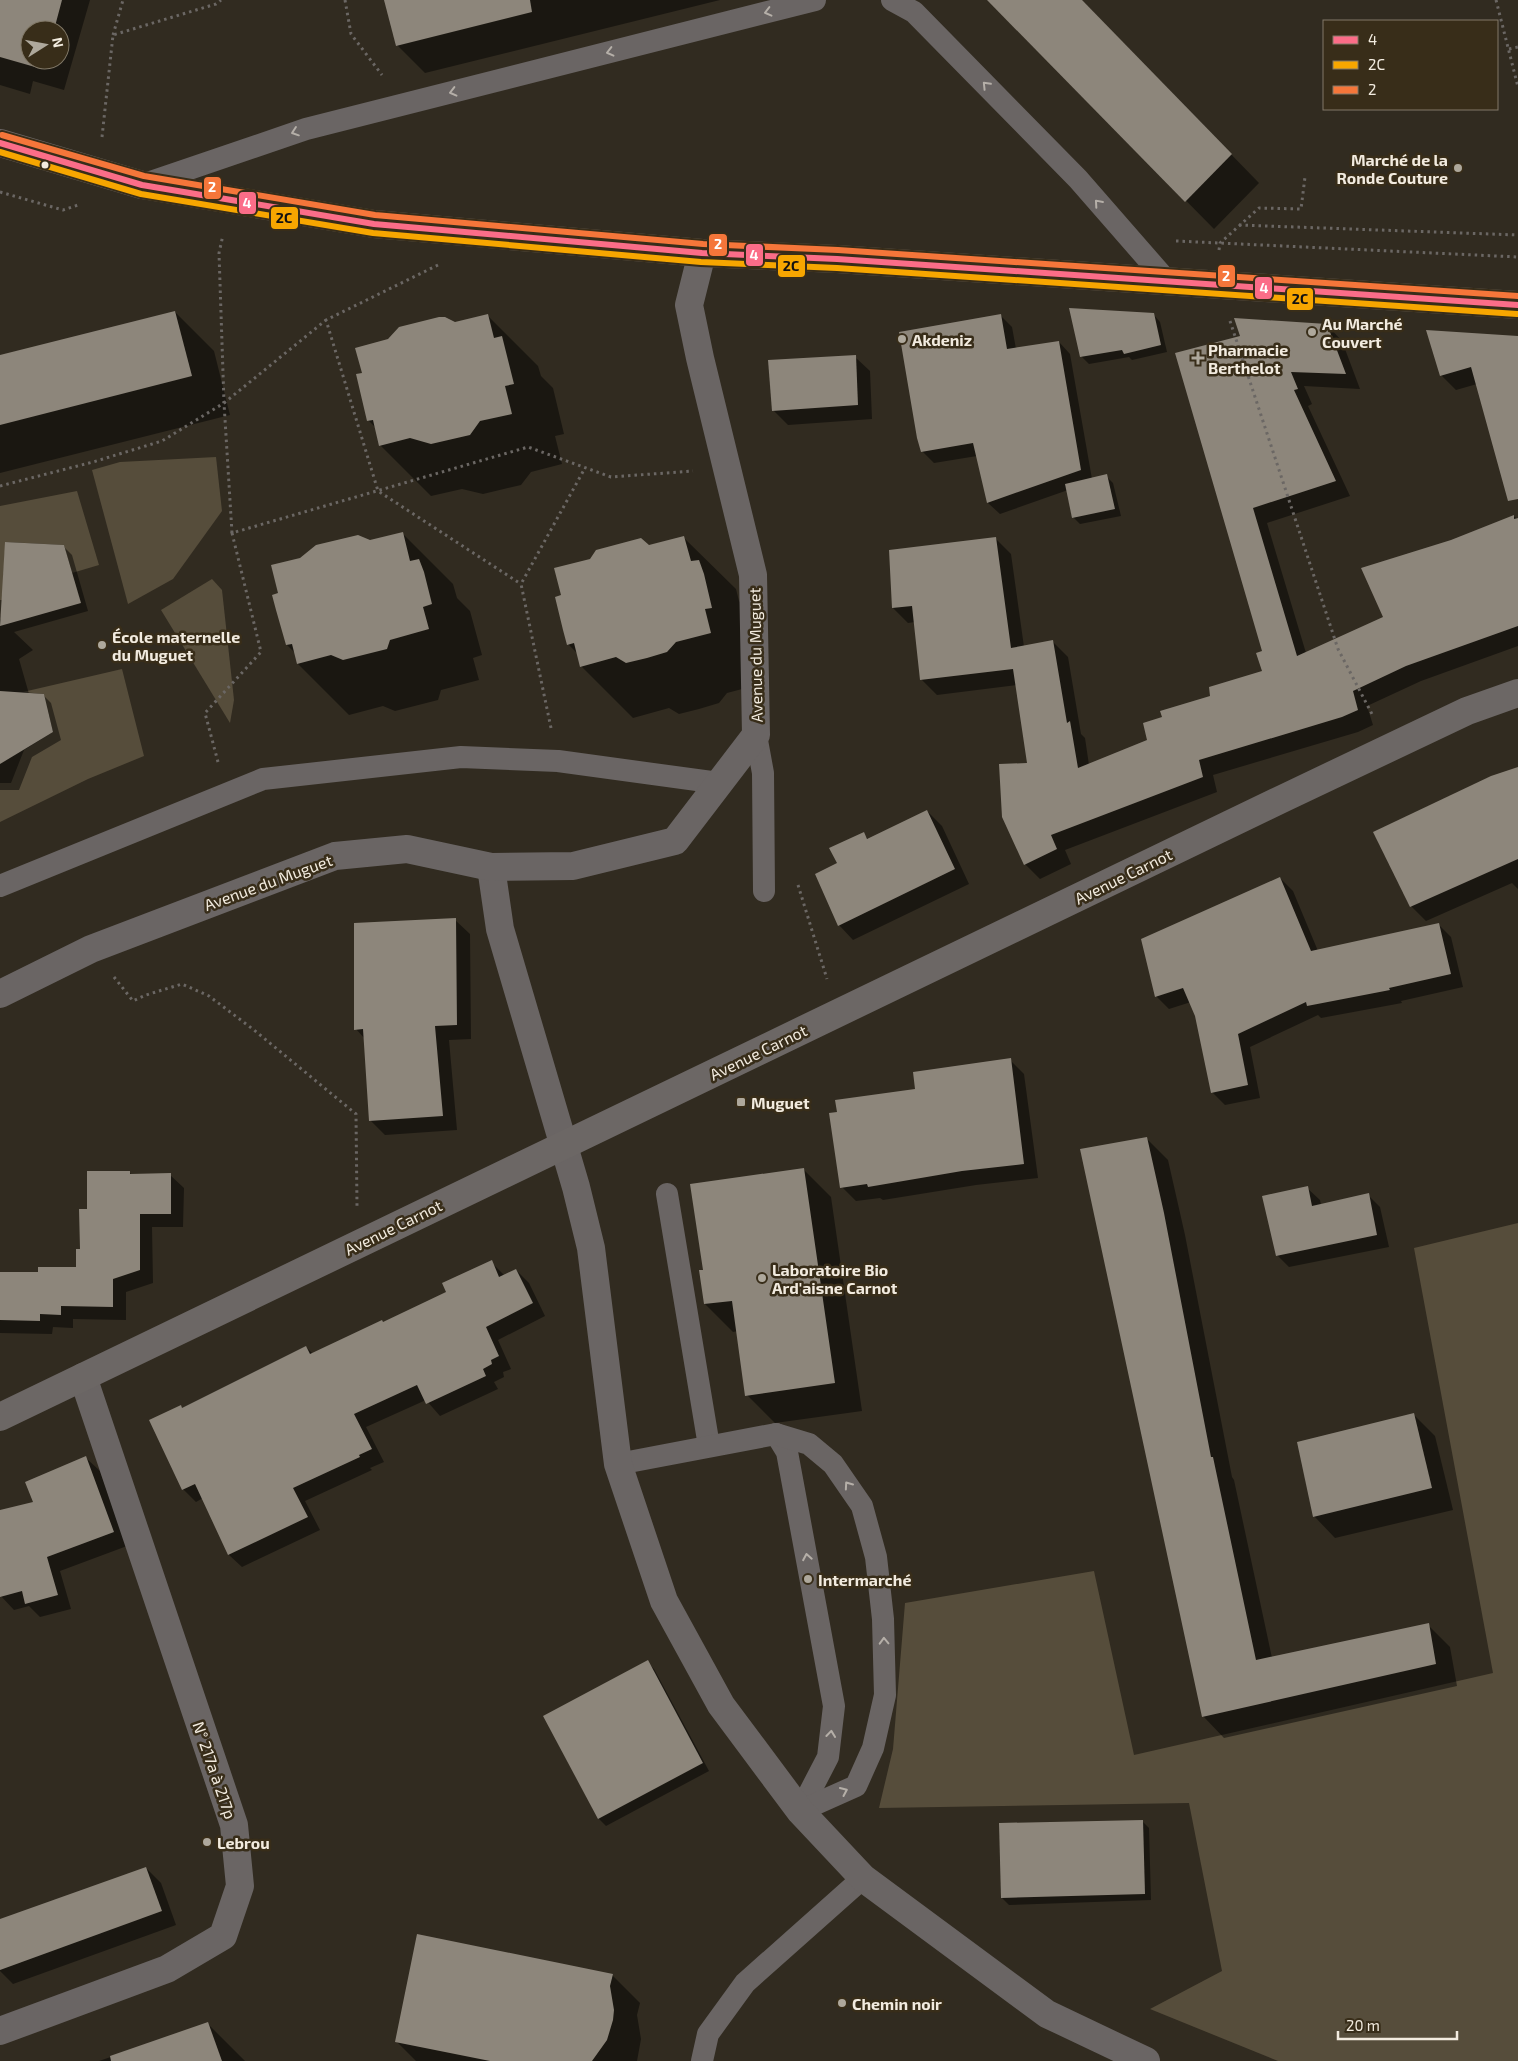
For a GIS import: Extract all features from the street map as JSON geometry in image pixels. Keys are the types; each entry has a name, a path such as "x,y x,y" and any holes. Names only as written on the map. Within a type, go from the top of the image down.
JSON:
{"main road":[{"path":"0,143 142,186 374,224 702,253 1218,284 1518,305"},
{"name":"Avenue Carnot","path":"0,1417 1467,711 1518,693"}],"street":[{"name":"Avenue du Muguet","path":"0,994 92,949 335,856 407,849 492,867 573,866 675,840 756,735 754,576 700,358 689,305 702,253"},
{"path":"492,867 500,929 564,1145 590,1248 618,1464 664,1601 721,1704 800,1811 863,1878 1047,2014 1146,2061"},
{"name":"N° 217a à 217p","path":"0,2031 168,1969 223,1936 240,1886 234,1825 83,1377"}],"lane":[{"path":"142,186 306,129 815,0"},
{"path":"892,0 914,12 1078,179 1167,281"},
{"path":"756,735 764,773 764,891"},
{"path":"0,886 263,779 460,757 558,760 719,784"},
{"path":"667,1194 709,1446"},
{"path":"618,1464 776,1434 810,1444 833,1464 862,1506 876,1557 883,1619 885,1695 873,1748 856,1786 800,1811"},
{"path":"776,1434 788,1452 834,1706 828,1757 800,1811"},
{"path":"702,2061 708,2034 745,1983 863,1878"}],"path":[{"path":"98,172 113,35 123,0"},
{"path":"113,35 216,4 220,0"},
{"path":"344,0 351,34 383,77 427,98"},
{"path":"1496,0 1518,87"},
{"path":"1509,49 1518,47"},
{"path":"1305,177 1302,209 1259,208 1220,243 1218,284 1338,649 1390,748"},
{"path":"227,794 205,713 261,652 232,533 224,403 219,253 231,201"},
{"path":"1238,225 1518,235"},
{"path":"1130,239 1518,257"},
{"path":"0,486 93,462 162,441 224,403 326,320 441,264"},
{"path":"326,320 378,491 521,584"},
{"path":"232,533 528,447 612,477 727,468"},
{"path":"558,760 521,584 585,468"},
{"path":"798,884 837,1013"},
{"path":"92,949 133,1002 146,995 182,984 209,996 254,1030 356,1114 358,1244"}],"shaded area":[{"path":"216,457 222,511 173,579 128,604 92,470 120,462"},
{"path":"77,491 99,565 72,573 64,545 6,542 3,578 6,600 0,600 0,506"},
{"path":"212,579 222,590 234,700 230,723 161,610"},
{"path":"122,669 144,756 88,779 0,822 0,783 11,783 24,750 53,732 44,694 23,692"},
{"path":"1518,1223 1518,2061 1278,2061 1150,2009 1222,1971 1189,1803 879,1808 893,1749 905,1603 1094,1571 1134,1755 1493,1673 1414,1248"}],"building":[{"path":"0,0 62,0 57,20 20,20 20,63 0,57"},
{"path":"384,0 530,0 532,12 396,46"},
{"path":"987,0 1082,0 1232,154 1185,202"},
{"path":"1069,308 1154,313 1161,345 1124,354 1122,350 1080,357"},
{"path":"175,311 192,376 0,425 0,355"},
{"path":"488,314 494,338 502,336 514,384 505,386 512,414 480,421 470,435 431,444 410,438 379,446 373,420 367,421 356,374 362,373 355,348 388,339 399,327 439,317 445,317 455,322"},
{"path":"1001,314 1007,349 1059,341 1081,470 987,503 973,443 921,452 899,332"},
{"path":"1234,318 1327,324 1346,374 1291,372 1298,389 1294,390 1336,481 1253,508 1297,656 1383,617 1361,568 1451,540 1514,515 1514,519 1518,518 1518,626 1406,666 1353,691 1358,710 1342,717 1199,760 1203,777 1051,835 1057,849 1024,865 1002,817 999,764 1027,763 1013,669 920,680 912,606 892,608 889,550 996,537 1011,648 1053,640 1067,723 1070,721 1078,768 1147,740 1143,723 1162,717 1160,711 1210,696 1209,687 1262,671 1256,653 1262,651 1175,353 1240,336"},
{"path":"1426,330 1518,336 1518,499 1508,501 1471,367 1440,376"},
{"path":"856,355 858,405 772,411 768,360"},
{"path":"1107,474 1115,509 1072,518 1065,484"},
{"path":"403,532 410,561 419,559 424,572 432,604 423,607 429,629 390,640 387,649 343,660 331,655 297,664 292,644 286,645 272,595 278,593 271,565 300,558 316,545 358,535 370,540"},
{"path":"684,536 691,561 699,560 704,574 712,608 705,609 711,633 676,642 667,652 647,658 626,663 616,657 580,667 574,643 567,645 563,630 555,597 561,595 554,568 590,559 596,550 641,538 649,545"},
{"path":"5,542 64,545 81,603 0,626"},
{"path":"0,691 44,694 53,732 0,764"},
{"path":"1518,767 1518,859 1410,907 1373,832 1491,776"},
{"path":"927,810 955,869 838,926 815,874 837,863 829,848 864,832 867,839"},
{"path":"1280,877 1311,951 1439,923 1451,974 1389,988 1390,990 1307,1006 1306,1002 1238,1034 1248,1085 1211,1093 1195,1016 1183,988 1155,997 1141,939"},
{"path":"456,918 457,1025 435,1026 443,1116 369,1121 363,1029 354,1030 354,923"},
{"path":"1011,1058 1024,1164 962,1171 868,1187 867,1184 840,1188 829,1113 837,1112 835,1100 915,1089 913,1072"},
{"path":"1147,1137 1164,1213 1211,1457 1213,1457 1256,1660 1429,1623 1436,1664 1202,1717 1080,1149"},
{"name":"Laboratoire Bio Ard'aisne Carnot","path":"804,1168 835,1383 745,1396 732,1301 704,1304 699,1270 703,1270 690,1184"},
{"path":"87,1171 130,1171 130,1174 171,1173 171,1214 140,1214 140,1270 113,1279 113,1307 61,1306 61,1315 40,1314 40,1321 0,1320 0,1272 38,1272 38,1267 76,1267 76,1249 80,1249 79,1209 87,1209"},
{"path":"1308,1186 1312,1206 1369,1193 1377,1235 1276,1256 1262,1196"},
{"path":"492,1260 499,1277 516,1269 533,1303 486,1327 499,1356 491,1360 492,1364 483,1369 486,1376 426,1404 417,1385 354,1414 372,1449 359,1455 360,1457 293,1488 308,1517 228,1555 195,1484 182,1490 149,1420 181,1405 182,1408 306,1346 310,1354 382,1320 383,1322 446,1292 442,1283"},
{"path":"1414,1413 1432,1488 1313,1517 1297,1442"},
{"path":"86,1456 114,1532 47,1557 58,1595 25,1604 22,1591 0,1597 0,1510 33,1502 25,1482"},
{"path":"648,1660 703,1763 598,1819 543,1716"},
{"path":"1143,1820 1145,1894 1001,1898 999,1823"},
{"path":"146,1867 162,1911 0,1970 0,1919"},
{"path":"417,1934 613,1974 610,1986 614,2010 607,2040 592,2061 490,2061 395,2042"},
{"path":"208,2022 222,2061 111,2061 110,2056"}],"transit line":[{"name":"2","path":"2,135 144,176 375,215 703,244 838,250 1518,296"},
{"name":"4","path":"0,143 142,185 374,224 702,253 837,259 1518,305"},
{"name":"2C","path":"0,152 141,194 373,233 701,262 837,268 1517,314"}],"place":[{"name":"Marché de la Ronde Couture","path":"1458,168"},
{"name":"Au Marché Couvert","path":"1312,332"},
{"name":"Akdeniz","path":"902,339"},
{"name":"Pharmacie Berthelot","path":"1198,358"},
{"name":"École maternelle du Muguet","path":"102,645"},
{"name":"Muguet","path":"741,1102"},
{"name":"Laboratoire Bio Ard'aisne Carnot","path":"762,1278"},
{"name":"Intermarché","path":"808,1579"},
{"name":"Lebrou","path":"207,1842"},
{"name":"Chemin noir","path":"842,2003"}]}
